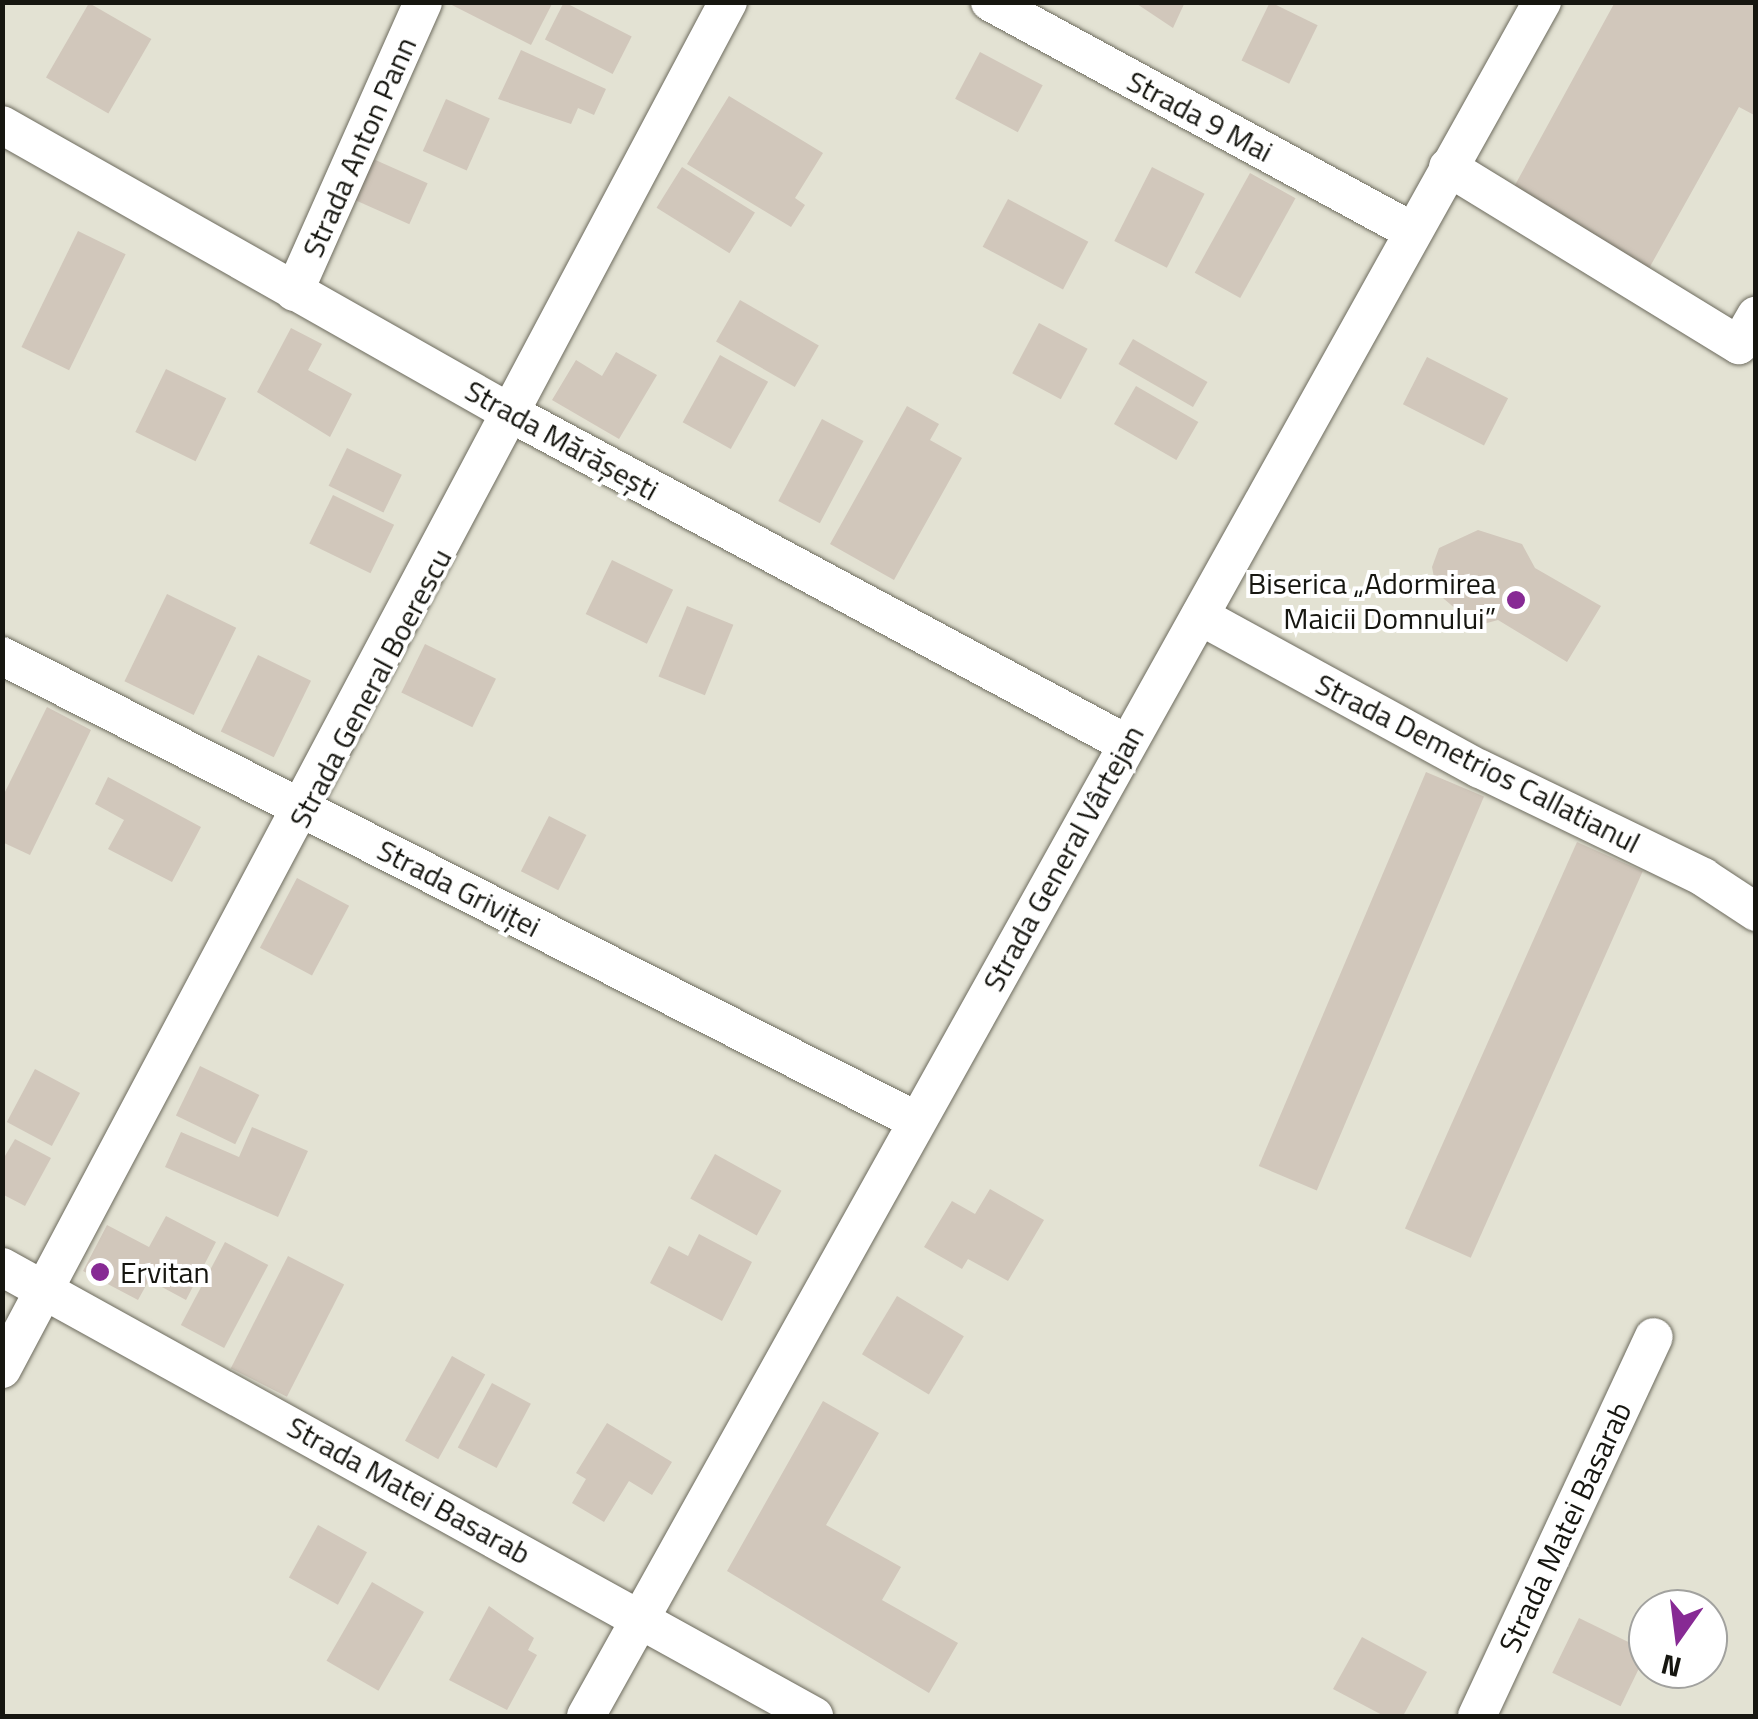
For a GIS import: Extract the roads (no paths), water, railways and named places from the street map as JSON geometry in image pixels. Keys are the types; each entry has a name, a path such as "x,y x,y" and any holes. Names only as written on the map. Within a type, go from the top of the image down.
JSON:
{"street":[{"name":"Strada Anton Pann","path":"294,292 423,2"},
{"name":"Strada General Boerescu","path":"2,1369 306,810 728,2"},
{"name":"Strada 9 Mai","path":"990,2 1410,230"},
{"name":"Strada General Vârtejan","path":"586,1716 915,1120 1200,616 1410,230 1542,2"},
{"name":"Strada Mărășești","path":"2,125 514,415 1127,744"},
{"path":"1448,167 1738,345 1756,315"},
{"name":"Strada Demetrios Callatianul","path":"1200,616 1480,769 1704,877 1756,912"},
{"name":"Strada Griviței","path":"2,656 915,1120"},
{"name":"Strada Matei Basarab","path":"2,1266 814,1716"},
{"name":"Strada Matei Basarab","path":"1476,1716 1654,1336"}],"place":[{"name":"Biserica „Adormirea Maicii Domnului”","path":"1516,600"},
{"name":"Ervitan","path":"100,1272"}]}
